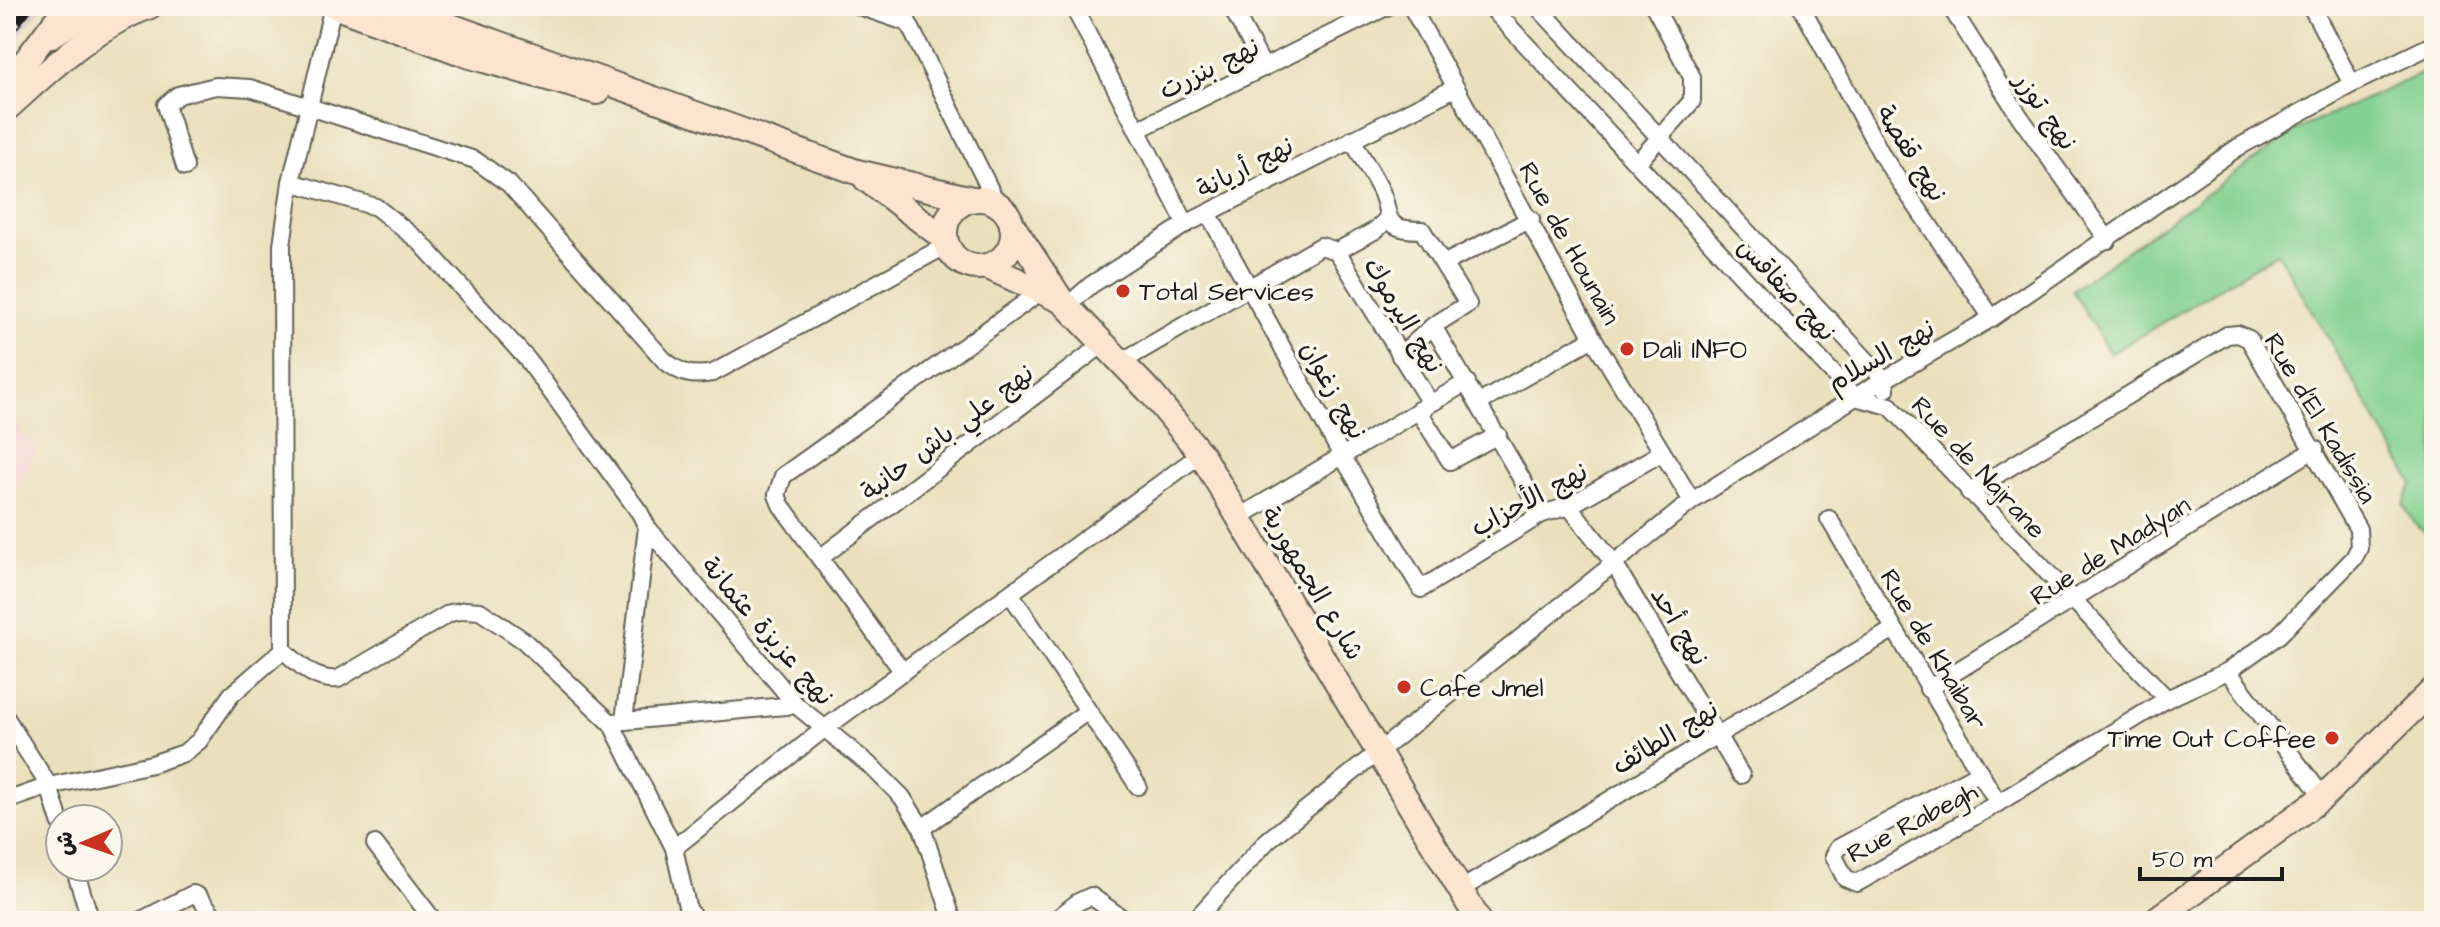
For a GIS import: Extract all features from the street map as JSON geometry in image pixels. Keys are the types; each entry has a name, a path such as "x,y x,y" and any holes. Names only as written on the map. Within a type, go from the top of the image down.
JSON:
{"main road":[{"path":"6,87 67,6"},
{"path":"33,48 97,6"},
{"path":"6,109 68,51 112,23 150,6"},
{"path":"334,6 563,85 678,108"},
{"path":"395,6 857,172 997,204 1056,300"},
{"path":"857,172 946,242"},
{"path":"972,199 954,209 945,228 946,242 952,254 967,265 986,266 1056,300"},
{"path":"986,266 1004,255 1013,236 1012,225"},
{"name":"شارع الجمهورية","path":"1056,300 1121,362 1201,454 1463,888 1479,921"},
{"path":"2154,921 2323,797 2434,689"}],"street":[{"path":"334,6 291,182 280,293 283,650 307,672 325,680 338,679 450,613 480,611 546,659 617,722 674,848 687,906 695,921"},
{"path":"859,6 908,23"},
{"path":"900,6 997,204"},
{"path":"1073,6 1186,224"},
{"path":"1231,6 1264,68"},
{"name":"نهج بنزرت","path":"1137,130 1388,6"},
{"name":"Rue de Hounain","path":"1411,6 1531,219 1593,338 1692,501"},
{"name":"نهج صفاقس","path":"1490,6 1855,397"},
{"name":"نهج صفاقس","path":"1537,6 1885,380"},
{"path":"1637,163 1687,111 1694,88 1683,58 1654,6"},
{"name":"نهج قفصة","path":"1801,6 1883,157 1992,318"},
{"name":"نهج توزر","path":"1950,6 2020,117 2108,240"},
{"path":"2311,6 2352,84"},
{"name":"نهج السلام","path":"1194,921 1268,840 1692,501 1855,397 1992,318 2237,148 2352,84 2434,44"},
{"path":"185,167 166,113 170,99 230,85 310,104 475,160 494,170 639,335 680,373 699,376 713,373 946,242"},
{"name":"نهج أريانة","path":"820,558 781,505 777,495 783,476 1056,300 1091,285 1186,224 1455,88"},
{"path":"1352,139 1382,193 1388,218 1403,230 1422,230 1468,304 1433,326 1400,356"},
{"name":"نهج عزيزة عثمانة","path":"291,182 376,207 420,242 527,359 625,489 647,527 796,705 873,768 902,797 922,828 953,921"},
{"name":"نهج زغوان","path":"1208,213 1341,454 1421,589"},
{"path":"1121,362 1321,246 1337,251 1376,230 1388,218"},
{"path":"1445,263 1531,219"},
{"name":"نهج اليرموك","path":"1337,251 1400,356 1450,461 1498,435"},
{"path":"1433,326 1542,514"},
{"name":"Rue d'El Kadissia","path":"1969,492 2227,335 2238,334 2249,339 2315,449 2358,529 2359,548 2354,558 2279,635 2228,671 2167,699"},
{"path":"1479,403 1593,338"},
{"name":"نهج علي باش حانبة","path":"820,558 1103,344"},
{"path":"1855,397 1890,406 1885,380"},
{"path":"1241,516 1467,382"},
{"name":"Rue de Najrane","path":"1890,406 2167,699"},
{"name":"Rue de Madyan","path":"1928,689 2074,602 2315,449"},
{"name":"نهج الأحزاب","path":"1421,589 1542,514 1569,506 1661,453"},
{"path":"674,848 824,729 1012,596 1201,454"},
{"name":"نهج أحد","path":"1569,506 1613,562 1741,775"},
{"name":"Rue de Khaibar","path":"1829,519 1998,803"},
{"path":"617,722 647,527"},
{"path":"820,558 903,672"},
{"path":"1012,596 1138,786"},
{"name":"نهج الطائف","path":"1463,888 1894,629"},
{"path":"6,801 49,786 152,764 184,753 199,741 231,695 283,650"},
{"path":"2228,671 2323,797"},
{"name":"Rue Rabegh","path":"1980,772 1838,848 1834,856 1845,878 1857,883 1998,803 2167,699"},
{"path":"617,722 796,705"},
{"path":"922,828 1088,711"},
{"path":"6,718 49,786 54,803"},
{"path":"375,844 434,921"},
{"path":"79,883 91,921"},
{"path":"140,921 193,894 218,921"},
{"path":"1054,921 1091,896 1126,921"}],"shaded area":[{"path":"6,6 43,6 6,53"},
{"path":"6,412 37,450 6,505"}],"green space":[{"path":"2434,68 2434,540 2416,525 2403,505 2413,483 2278,253 2110,354 2072,290 2294,131"}],"railway":[{"path":"6,36 30,6"}],"place":[{"name":"Total Services","path":"1123,291"},
{"name":"Dali INFO","path":"1627,349"},
{"name":"Cafe Jmel","path":"1404,687"},
{"name":"Time Out Coffee","path":"2332,738"}]}
